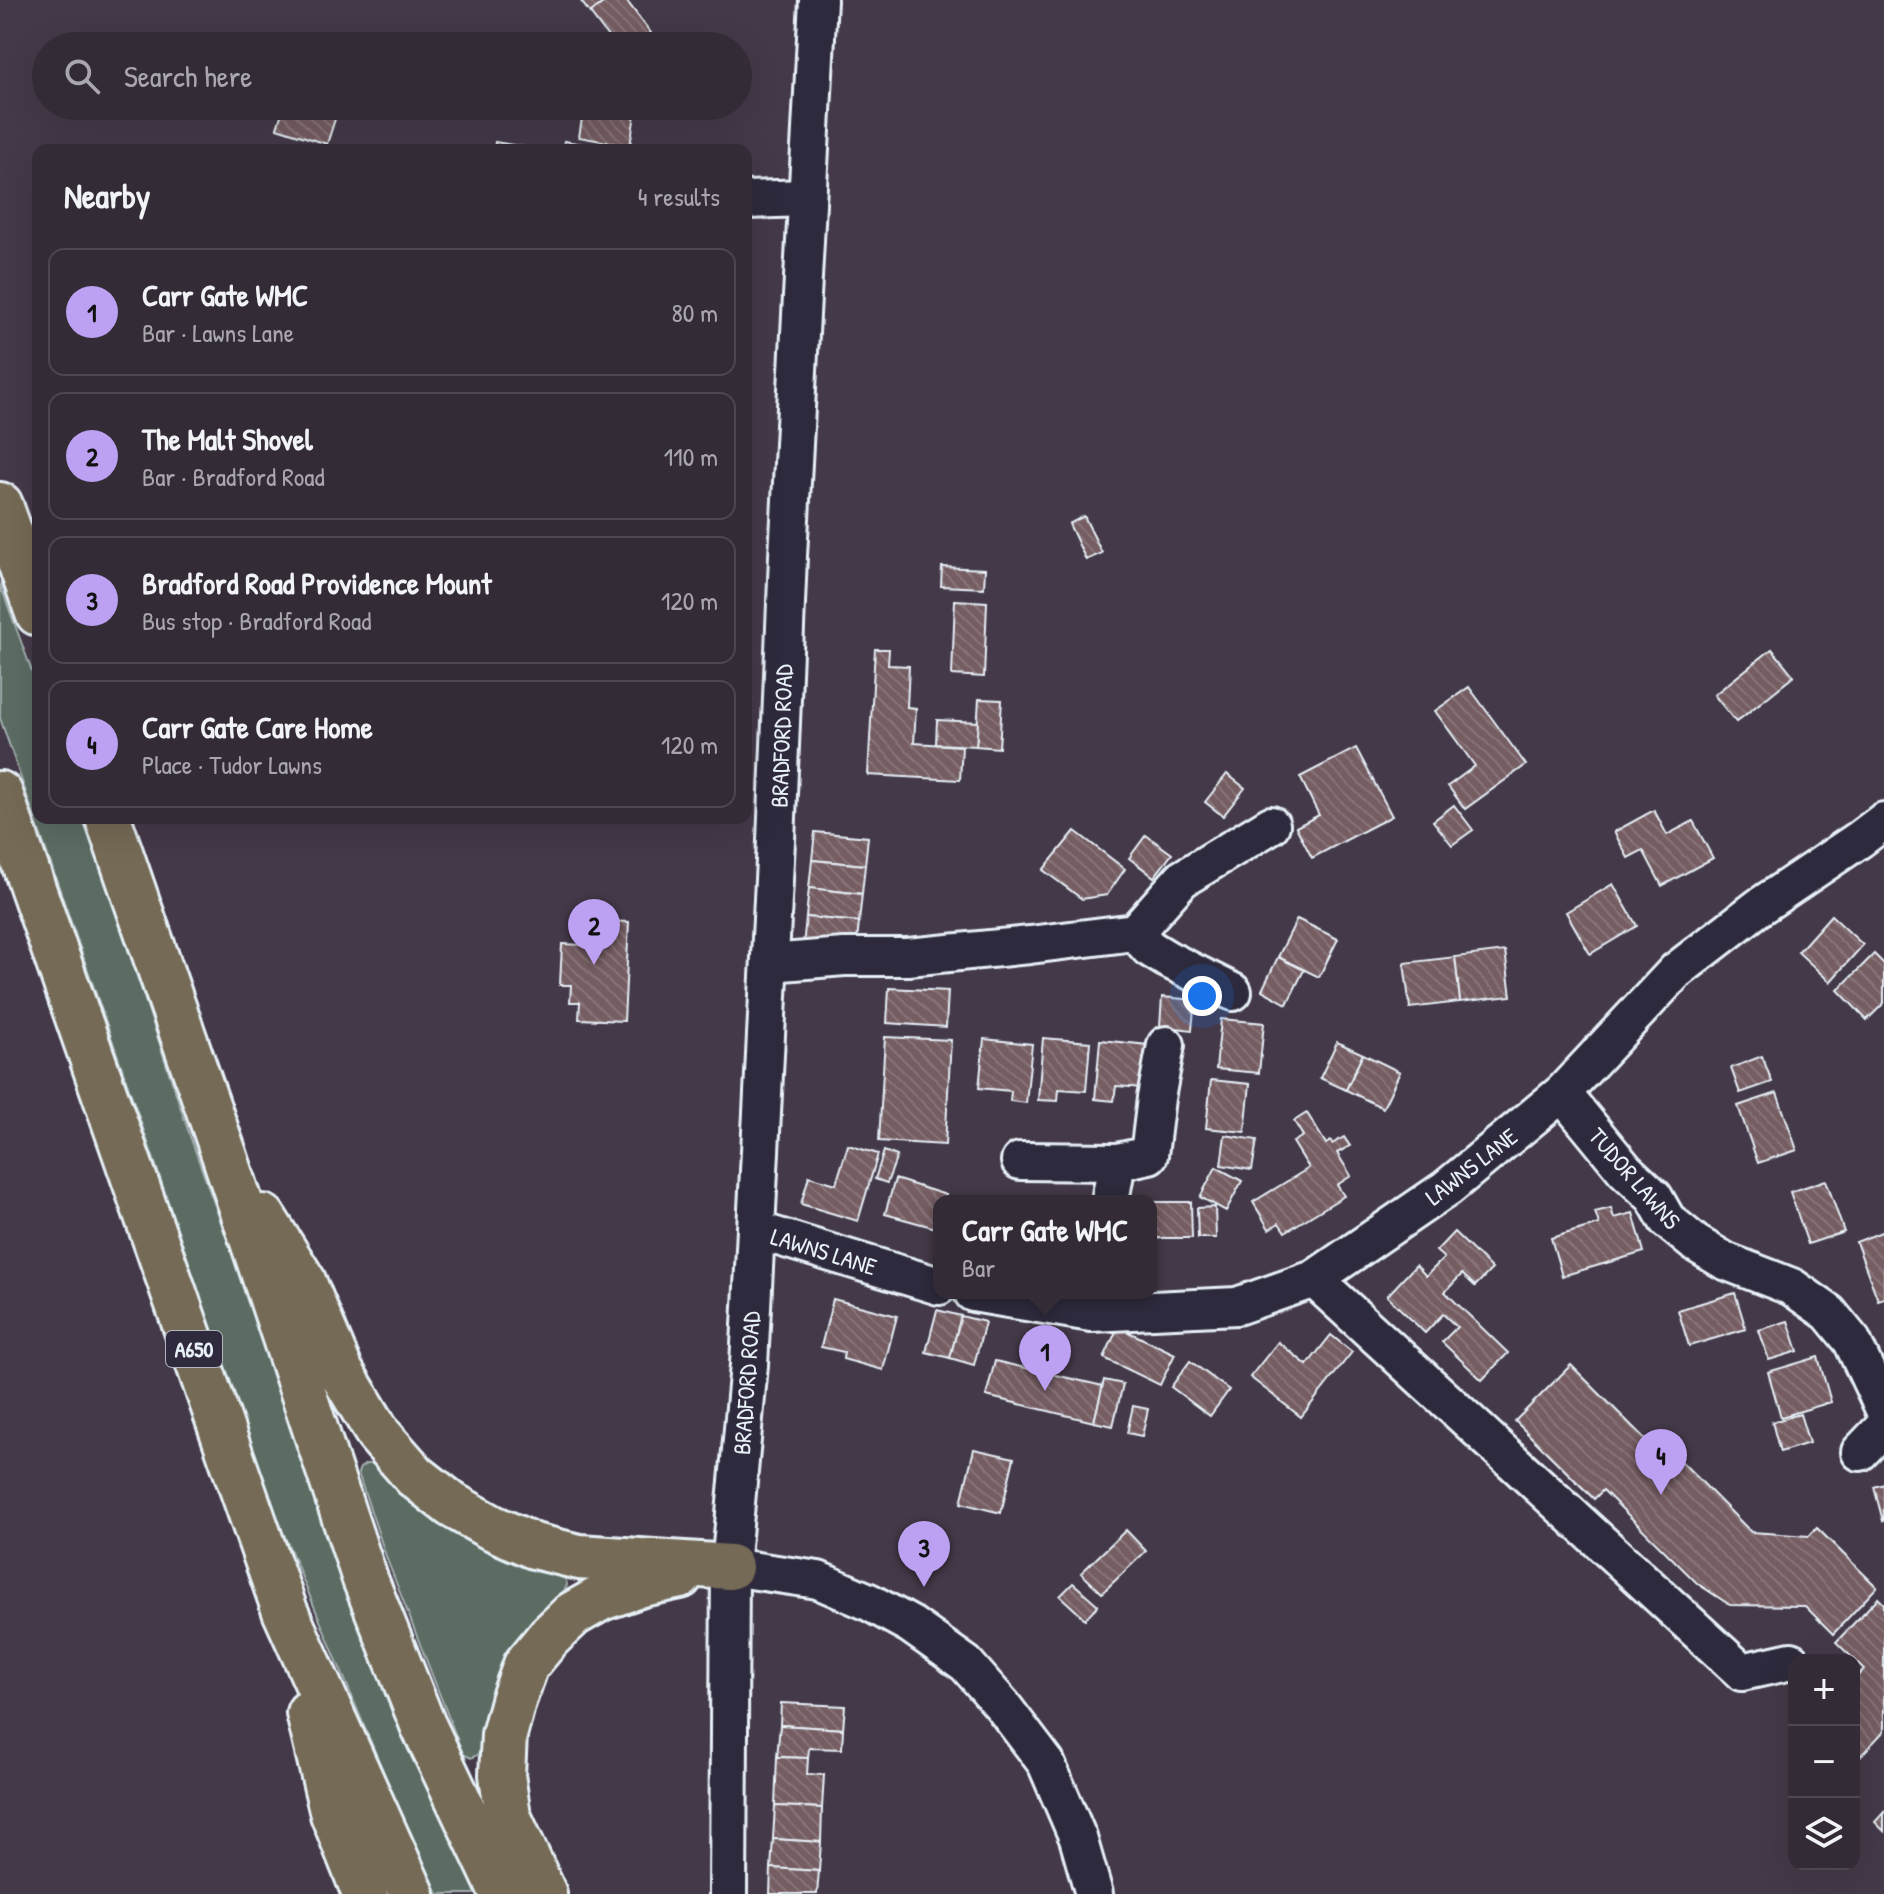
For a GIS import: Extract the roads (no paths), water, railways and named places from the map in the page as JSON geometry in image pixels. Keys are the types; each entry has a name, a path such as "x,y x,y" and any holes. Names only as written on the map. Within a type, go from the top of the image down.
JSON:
{"highway":[{"path":"0,505 32,596"},
{"name":"A650","path":"0,794 285,1611 412,1894"},
{"path":"110,824 365,1579 423,1725 503,1894"},
{"path":"224,1154 303,1281 341,1372 379,1435 415,1476 452,1505 534,1546 579,1557 730,1567"},
{"path":"544,1894 508,1816 502,1775 504,1735 526,1665 573,1614 601,1598 642,1584 730,1567"},
{"path":"285,1611 333,1814 365,1894"}],"street":[{"name":"BRADFORD ROAD","path":"728,1894 730,1567 749,1365 818,0"},
{"path":"752,200 807,198"},
{"path":"770,963 844,957 908,957 1135,932 1182,879 1271,825"},
{"name":"LAWNS LANE","path":"1045,1299 1237,1306 1314,1279 1447,1188 1562,1093 1676,971 1759,907 1876,841"},
{"path":"1135,932 1149,948 1233,992"},
{"path":"1113,1195 1133,1159 1156,1098 1166,1045"},
{"name":"TUDOR LAWNS","path":"1562,1093 1625,1170 1654,1197 1667,1220 1676,1228 1725,1261 1792,1287 1829,1313 1852,1341 1884,1409"},
{"path":"1020,1161 1133,1159"},
{"name":"LAWNS LANE","path":"756,1230 933,1284"},
{"path":"1314,1279 1742,1672 1788,1662"},
{"path":"730,1567 818,1580 869,1602 911,1625 966,1664 1046,1763 1078,1838 1094,1894"}],"place":[{"name":"The Malt Shovel","path":"594,965"},
{"name":"Carr Gate WMC","path":"1045,1391"},
{"name":"Carr Gate Care Home","path":"1661,1495"},
{"name":"Bradford Road Providence Mount","path":"924,1587"}]}
